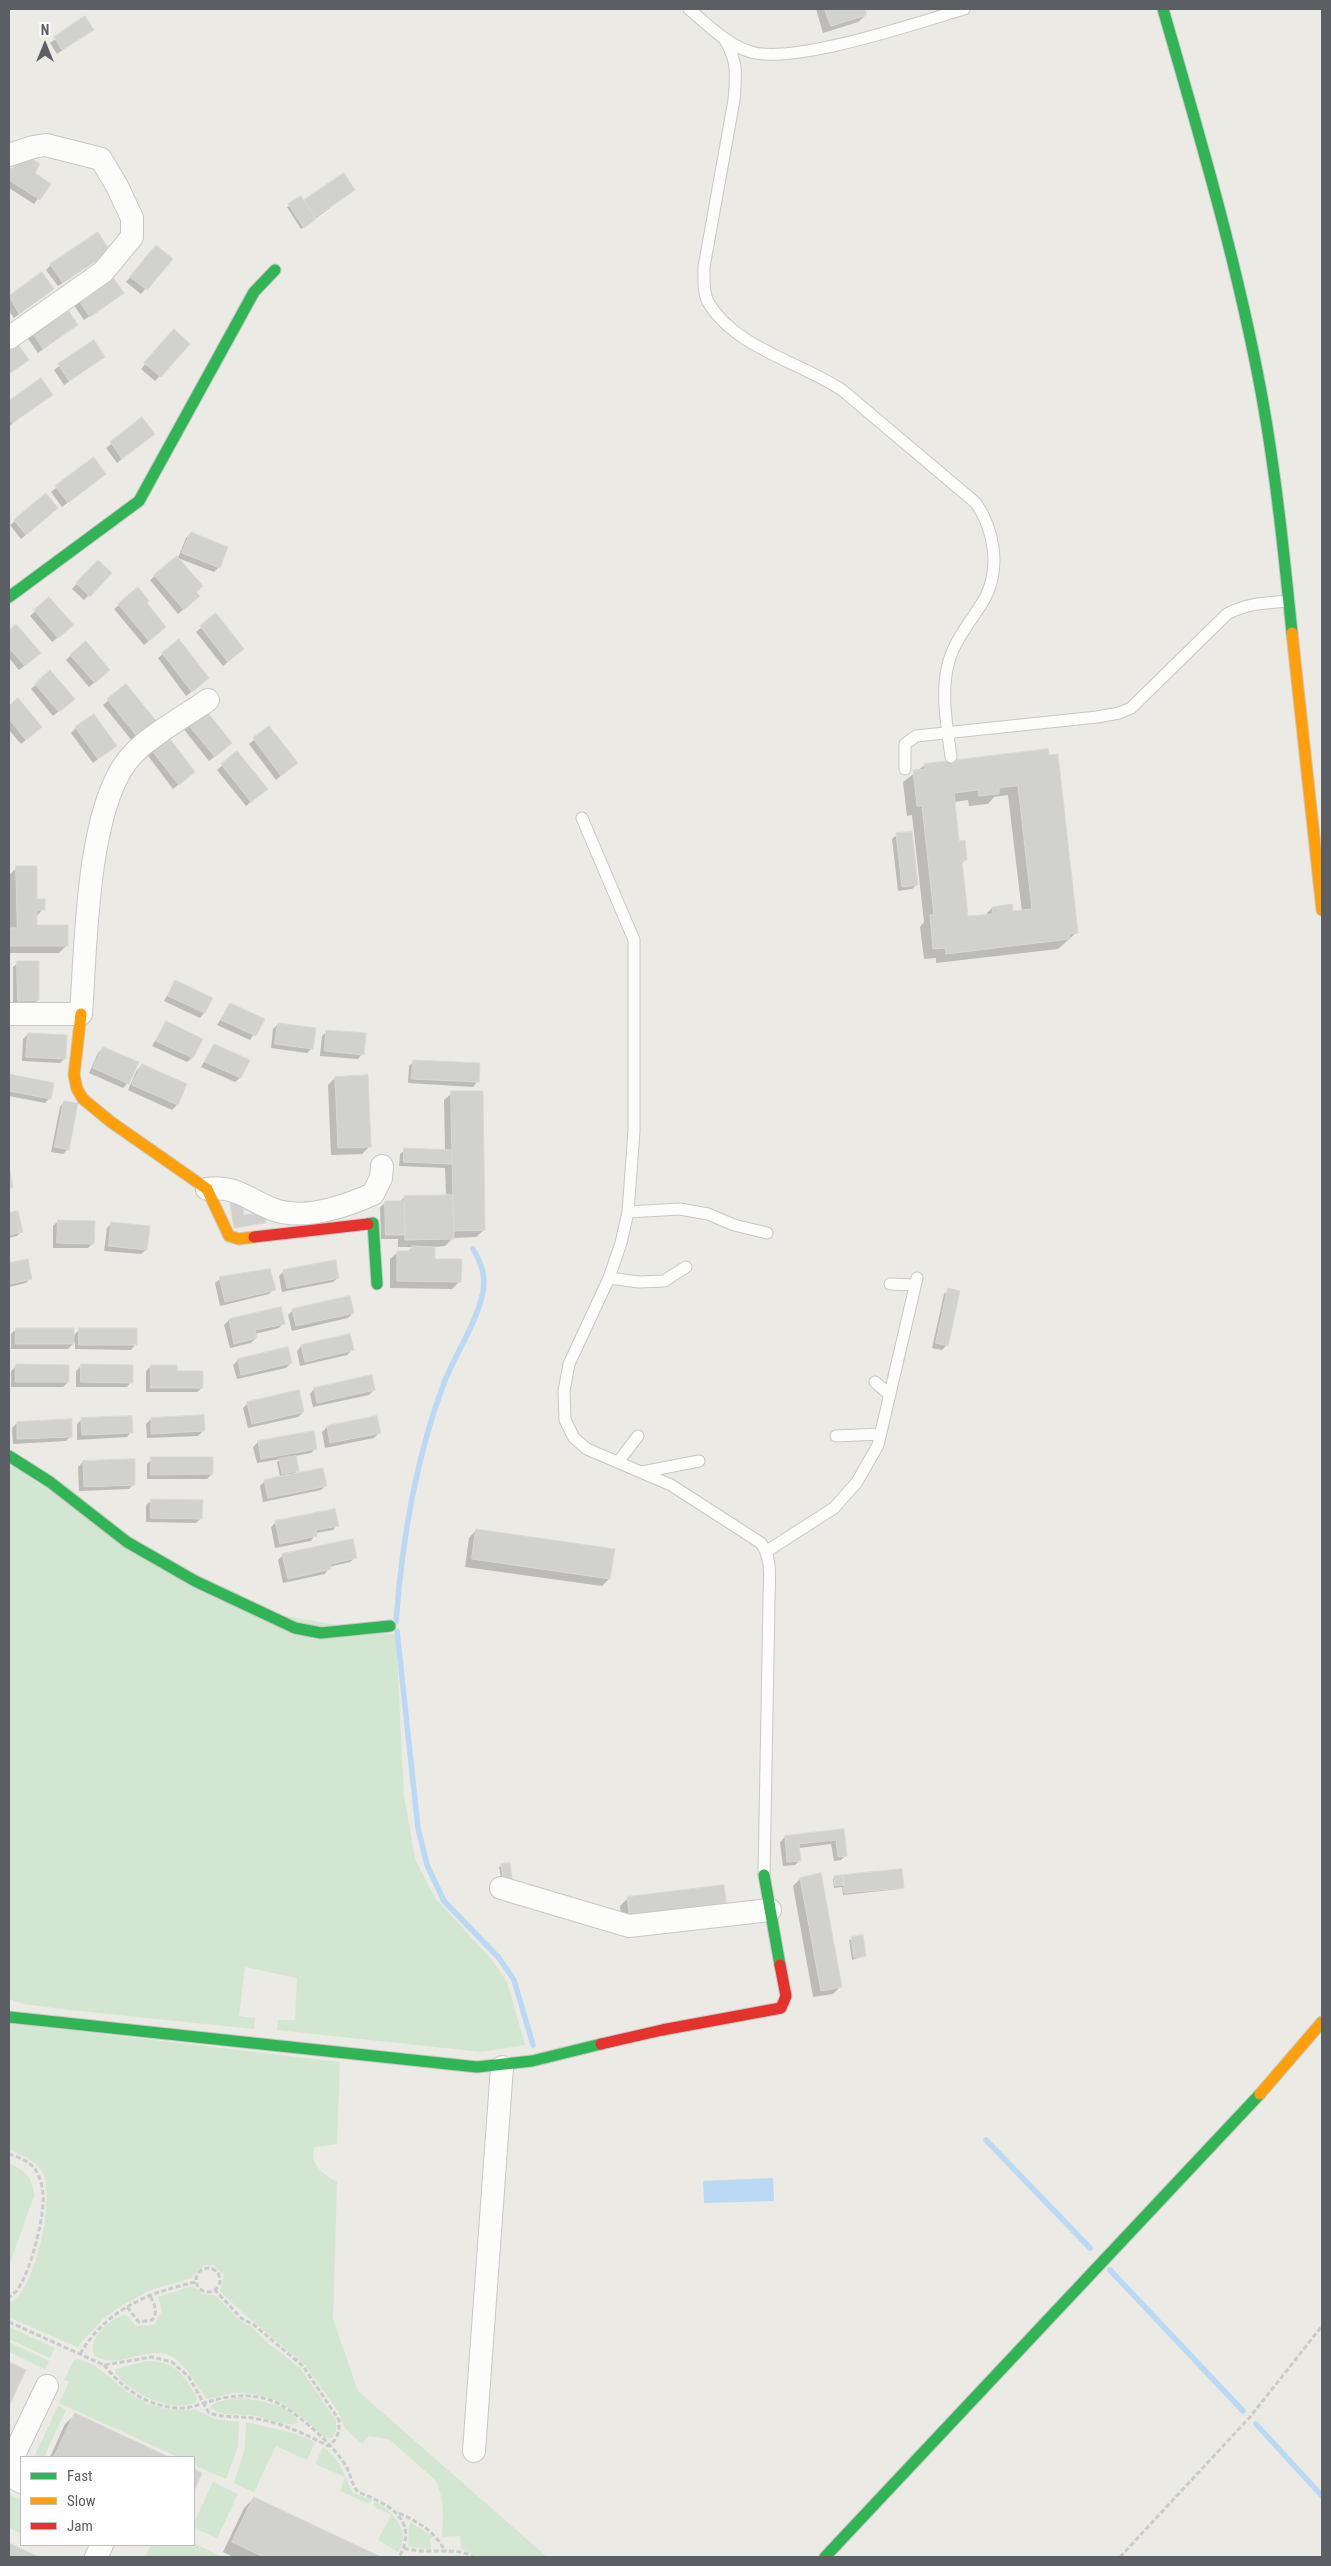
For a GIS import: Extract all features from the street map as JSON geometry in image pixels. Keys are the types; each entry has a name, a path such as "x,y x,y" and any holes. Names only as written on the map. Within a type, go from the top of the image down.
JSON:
{"street":[{"path":"1163,9 1200,136 1247,322 1262,398 1280,510 1322,910"},
{"path":"9,155 46,145 101,159 117,186 132,218 132,237 102,272 9,338"},
{"path":"9,597 139,501 254,292 275,270"},
{"path":"208,700 134,753 119,772 96,838 74,1075 77,1089 83,1099 111,1122 207,1189 222,1218 225,1231 229,1236 239,1239 373,1223 377,1284"},
{"path":"9,1014 81,1014"},
{"path":"207,1189 231,1189 272,1209 298,1214 332,1208 373,1194 381,1178 382,1166"},
{"path":"9,1456 50,1482 127,1542 195,1581 295,1628 321,1633 390,1626"},
{"path":"9,2017 295,2049 502,2067 552,2057 623,2038 781,2008 786,1996 764,1875"},
{"path":"501,1888 629,1926 770,1910"},
{"path":"825,2557 1260,2094 1322,2022"},
{"path":"474,2451 502,2067"},
{"path":"9,2465 47,2386"}],"lane":[{"path":"689,9 726,40 750,52 789,55 842,44 964,9"},
{"path":"726,40 735,56 736,72 734,100 704,268 704,284 708,301 732,329 747,341 825,379 842,390 976,503 988,521 993,542 991,584 958,639 948,662 945,690 950,757"},
{"path":"905,769 905,744 909,739 1096,717 1119,713 1131,708 1227,614 1239,607 1252,604 1289,601"},
{"path":"582,818 634,940 634,1122 628,1212 621,1243 609,1278 569,1364 564,1391 565,1420 574,1438 587,1449 671,1485 761,1543 767,1551 770,1562 764,1875"},
{"path":"628,1212 690,1211 708,1214 734,1225 767,1233"},
{"path":"609,1278 639,1282 664,1281 686,1267"},
{"path":"767,1551 834,1508 857,1482 878,1445 916,1281 890,1284"},
{"path":"874,1382 890,1395"},
{"path":"836,1436 880,1434"},
{"path":"618,1462 638,1436"},
{"path":"642,1472 699,1461"}],"path":[{"path":"9,2154 29,2162 35,2170 43,2201 40,2225 30,2259 18,2291 9,2297"},
{"path":"196,2282 201,2270 207,2268 213,2270 220,2279 215,2290"},
{"path":"196,2282 203,2291 215,2290"},
{"path":"80,2354 92,2334 107,2319 126,2307 149,2294 196,2282"},
{"path":"215,2290 241,2318 254,2325 303,2366 339,2420 339,2431 328,2446"},
{"path":"126,2307 139,2322 152,2320 156,2308 149,2294"},
{"path":"9,2322 104,2365 116,2379 145,2401 164,2407 187,2408 238,2395 267,2399 297,2416 328,2446 347,2467 358,2492 376,2498 398,2513 429,2529 438,2538 446,2552"},
{"path":"1120,2557 1250,2417 1322,2326"},
{"path":"104,2365 152,2357 163,2358 172,2362 189,2377 199,2391 203,2403 210,2413 222,2418 252,2418 298,2430 328,2446"},
{"path":"398,2513 406,2538 404,2548 399,2557"},
{"path":"404,2548 422,2552 463,2551 473,2557"}],"green space":[{"path":"9,1464 244,1609 396,1635 404,1796 415,1859 435,1898 491,1959 507,1982 525,2045 482,2052 277,2030 278,2020 295,2020 297,1978 245,1967 239,2016 255,2018 254,2029 70,2010 24,2004 9,1999"},
{"path":"9,2023 340,2062 337,2144 315,2147 313,2153 315,2164 318,2168 337,2182 333,2319 358,2391 547,2557 477,2557 461,2548 460,2536 442,2537 442,2500 435,2480 389,2439 369,2436 362,2444 345,2428 338,2411 305,2365 220,2291 224,2275 214,2265 204,2265 191,2278 148,2291 118,2308 103,2319 77,2347 9,2317 9,2303 18,2296 27,2283 40,2246 44,2225 46,2189 44,2176 38,2166 30,2159 9,2150"},
{"path":"9,2163 27,2175 32,2184 34,2196 9,2266"},
{"path":"193,2286 202,2294 216,2296 239,2320 252,2327 265,2341 300,2368 336,2421 336,2431 332,2438 325,2438 295,2412 273,2399 261,2395 234,2393 207,2399 179,2361 164,2353 144,2354 113,2360 103,2359 94,2355 94,2342 107,2324 126,2315 136,2326 154,2325 162,2311 158,2297"},
{"path":"9,2327 55,2348 50,2358 9,2339"},
{"path":"9,2342 49,2361 45,2369 9,2352"},
{"path":"75,2358 94,2365 129,2393 148,2404 167,2409 197,2410 215,2419 239,2422 238,2447 226,2479 195,2465 195,2456 176,2456 59,2403 69,2382 64,2380"},
{"path":"147,2361 164,2363 176,2369 195,2394 196,2402 176,2406 152,2400 130,2387 115,2373 116,2369"},
{"path":"237,2398 262,2401 280,2407 294,2416 298,2422 284,2424 256,2416 220,2413 210,2407 217,2402"},
{"path":"58,2406 66,2410 44,2456 34,2456"},
{"path":"246,2422 296,2434 315,2442 307,2460 276,2446 254,2492 234,2483 245,2448"},
{"path":"323,2447 335,2458 341,2468 353,2493 372,2500 369,2504 340,2491 345,2477 315,2464"},
{"path":"213,2482 238,2494 217,2538 195,2528 195,2521"},
{"path":"9,2494 20,2500 20,2534 9,2528"},
{"path":"375,2501 393,2516 402,2529 402,2544 398,2552 378,2540 391,2515 373,2506"},
{"path":"411,2523 434,2537 430,2538 431,2550 408,2546 409,2525"},
{"path":"195,2544 222,2557 145,2557 150,2546 195,2546"}],"water":[{"path":"773,2178 774,2201 704,2203 703,2181"}],"building":[{"path":"825,9 865,9 867,15 831,26"},
{"path":"85,16 94,30 62,50 54,37"},
{"path":"25,154 40,164 35,173 51,184 40,200 9,180 9,166 12,169"},
{"path":"344,173 355,190 315,217 304,200"},
{"path":"301,196 316,219 304,228 288,204"},
{"path":"98,232 110,251 63,283 50,264"},
{"path":"156,245 173,259 147,290 130,277"},
{"path":"42,272 54,289 19,314 9,296"},
{"path":"112,276 124,293 90,317 78,299"},
{"path":"66,307 78,325 43,349 31,331"},
{"path":"174,329 190,344 161,377 144,363"},
{"path":"94,340 105,357 69,381 58,364"},
{"path":"17,343 29,360 9,374 9,349"},
{"path":"41,378 53,395 12,423 9,418 9,401"},
{"path":"142,417 155,434 122,459 110,442"},
{"path":"94,457 106,474 68,503 55,486"},
{"path":"46,493 58,508 26,535 14,520"},
{"path":"191,532 228,547 220,568 182,553"},
{"path":"177,556 203,586 196,592 200,596 184,610 154,575"},
{"path":"98,560 112,573 90,597 76,583"},
{"path":"138,587 149,601 147,603 166,627 149,641 118,604"},
{"path":"49,597 74,625 58,638 34,610"},
{"path":"216,613 244,649 228,662 200,626"},
{"path":"16,624 41,653 25,666 9,648 9,631"},
{"path":"179,639 209,678 192,692 162,653"},
{"path":"86,641 110,670 95,683 70,655"},
{"path":"50,670 75,699 59,712 35,684"},
{"path":"126,684 158,723 139,739 107,699"},
{"path":"18,698 42,727 26,740 9,719 9,706"},
{"path":"204,708 232,743 215,757 186,722"},
{"path":"94,714 117,746 98,759 75,727"},
{"path":"269,726 298,763 281,776 253,738"},
{"path":"167,735 195,772 179,785 150,748"},
{"path":"1048,749 1049,755 1058,754 1078,933 1069,934 1070,939 946,954 945,948 933,949 930,915 934,915 922,806 917,806 913,770 925,769 924,764","holes":["1018,786 1032,909 1013,911 1012,904 992,907 993,914 968,916 962,861 967,860 965,840 959,841 954,793 978,790 979,796 999,794 999,788"]},
{"path":"237,751 268,789 251,802 221,764"},
{"path":"912,832 918,885 902,887 896,833"},
{"path":"16,866 37,866 37,899 45,899 45,910 37,910 37,925 68,925 68,946 9,946 9,928 17,928"},
{"path":"17,961 39,961 39,1000 18,1001"},
{"path":"175,980 213,998 205,1013 168,996"},
{"path":"230,1003 265,1019 256,1036 221,1020"},
{"path":"166,1021 203,1039 193,1058 156,1041"},
{"path":"278,1023 316,1028 313,1049 275,1044"},
{"path":"326,1030 366,1033 364,1055 325,1051"},
{"path":"28,1033 67,1035 66,1059 26,1057"},
{"path":"214,1044 250,1060 241,1078 205,1062"},
{"path":"103,1047 139,1062 129,1084 93,1068"},
{"path":"413,1060 480,1063 479,1082 412,1079"},
{"path":"142,1064 187,1084 178,1105 132,1085"},
{"path":"9,1074 54,1083 51,1099 9,1091"},
{"path":"368,1075 371,1147 338,1148 335,1077"},
{"path":"451,1091 483,1091 485,1230 454,1231"},
{"path":"64,1101 78,1103 69,1150 55,1147"},
{"path":"404,1148 452,1150 452,1164 404,1162"},
{"path":"9,1167 13,1187 9,1188"},
{"path":"453,1195 454,1239 405,1240 404,1196"},
{"path":"385,1201 404,1201 405,1235 386,1235"},
{"path":"242,1202 244,1215 264,1212 266,1223 234,1228 230,1204"},
{"path":"18,1211 23,1232 9,1235 9,1213"},
{"path":"58,1220 95,1221 94,1244 57,1243"},
{"path":"111,1222 150,1226 147,1250 109,1246"},
{"path":"412,1246 435,1247 435,1259 462,1259 461,1282 397,1281 397,1251 412,1251"},
{"path":"28,1259 32,1279 9,1284 9,1263"},
{"path":"336,1260 339,1278 287,1288 283,1270"},
{"path":"270,1269 276,1290 225,1302 219,1277"},
{"path":"948,1288 960,1291 948,1346 936,1343"},
{"path":"350,1296 354,1313 296,1326 292,1309"},
{"path":"281,1307 285,1324 255,1330 257,1338 234,1344 229,1319"},
{"path":"16,1328 74,1328 74,1344 16,1344"},
{"path":"79,1328 137,1328 137,1345 79,1345"},
{"path":"350,1334 354,1350 305,1362 301,1345"},
{"path":"288,1347 292,1363 241,1375 238,1359"},
{"path":"16,1364 69,1365 69,1382 16,1382"},
{"path":"81,1364 133,1365 133,1383 81,1382"},
{"path":"151,1365 177,1365 177,1371 203,1371 203,1388 151,1388"},
{"path":"372,1375 375,1390 317,1403 314,1388"},
{"path":"299,1390 304,1412 252,1424 247,1402"},
{"path":"204,1415 205,1431 151,1434 151,1418"},
{"path":"132,1416 133,1433 82,1435 81,1418"},
{"path":"377,1416 381,1433 330,1443 327,1426"},
{"path":"72,1419 72,1437 17,1439 17,1422"},
{"path":"314,1431 317,1449 261,1459 258,1441"},
{"path":"296,1456 299,1471 282,1474 279,1459"},
{"path":"151,1457 213,1457 213,1474 151,1475"},
{"path":"135,1459 135,1485 84,1487 83,1461"},
{"path":"323,1468 327,1486 268,1498 264,1480"},
{"path":"151,1499 203,1500 202,1519 151,1518"},
{"path":"335,1509 339,1526 316,1530 317,1536 280,1544 275,1521"},
{"path":"476,1529 615,1549 610,1579 472,1559"},
{"path":"353,1539 357,1558 330,1564 331,1569 288,1579 282,1554"},
{"path":"844,1829 847,1856 838,1857 836,1840 799,1844 801,1861 787,1862 785,1836"},
{"path":"510,1863 513,1884 504,1886 501,1864"},
{"path":"902,1869 904,1888 844,1893 843,1875"},
{"path":"821,1873 842,1987 821,1991 800,1878"},
{"path":"843,1875 844,1885 835,1886 834,1876"},
{"path":"724,1885 727,1908 630,1920 627,1897"},
{"path":"863,1935 866,1956 854,1958 851,1937"},
{"path":"9,2362 26,2370 9,2406"},
{"path":"75,2413 167,2456 54,2456"},
{"path":"195,2470 202,2473 195,2489"},
{"path":"254,2497 381,2557 264,2557 232,2542"},
{"path":"9,2543 37,2556 37,2557 9,2557"}],"waterway":[{"path":"396,1622 406,1531 425,1441 444,1383 476,1316 483,1292 484,1280 482,1269 473,1249"},
{"path":"397,1631 418,1828 427,1865 444,1901 499,1958 514,1980 533,2045"},
{"path":"986,2140 1090,2248"},
{"path":"1110,2270 1243,2411"},
{"path":"1256,2424 1322,2496"}],"traffic: fast":[{"path":"1163,9 1191,105 1242,299 1262,397 1271,456 1283,544 1292,633"},
{"path":"9,597 139,501 254,292 275,270"},
{"path":"368,1224 373,1223 377,1284"},
{"path":"9,1456 50,1482 127,1542 195,1581 295,1628 321,1633 390,1626"},
{"path":"764,1875 780,1965"},
{"path":"9,2017 477,2067 532,2061 601,2044"},
{"path":"825,2557 1260,2094"}],"traffic: slow":[{"path":"1292,633 1322,910"},
{"path":"81,1014 74,1075 77,1089 83,1099 111,1122 207,1189 229,1236 239,1239 254,1237"},
{"path":"1260,2094 1322,2022"}],"traffic: jam":[{"path":"254,1237 368,1224"},
{"path":"601,2044 662,2030 781,2008 786,1996 780,1965"}]}
